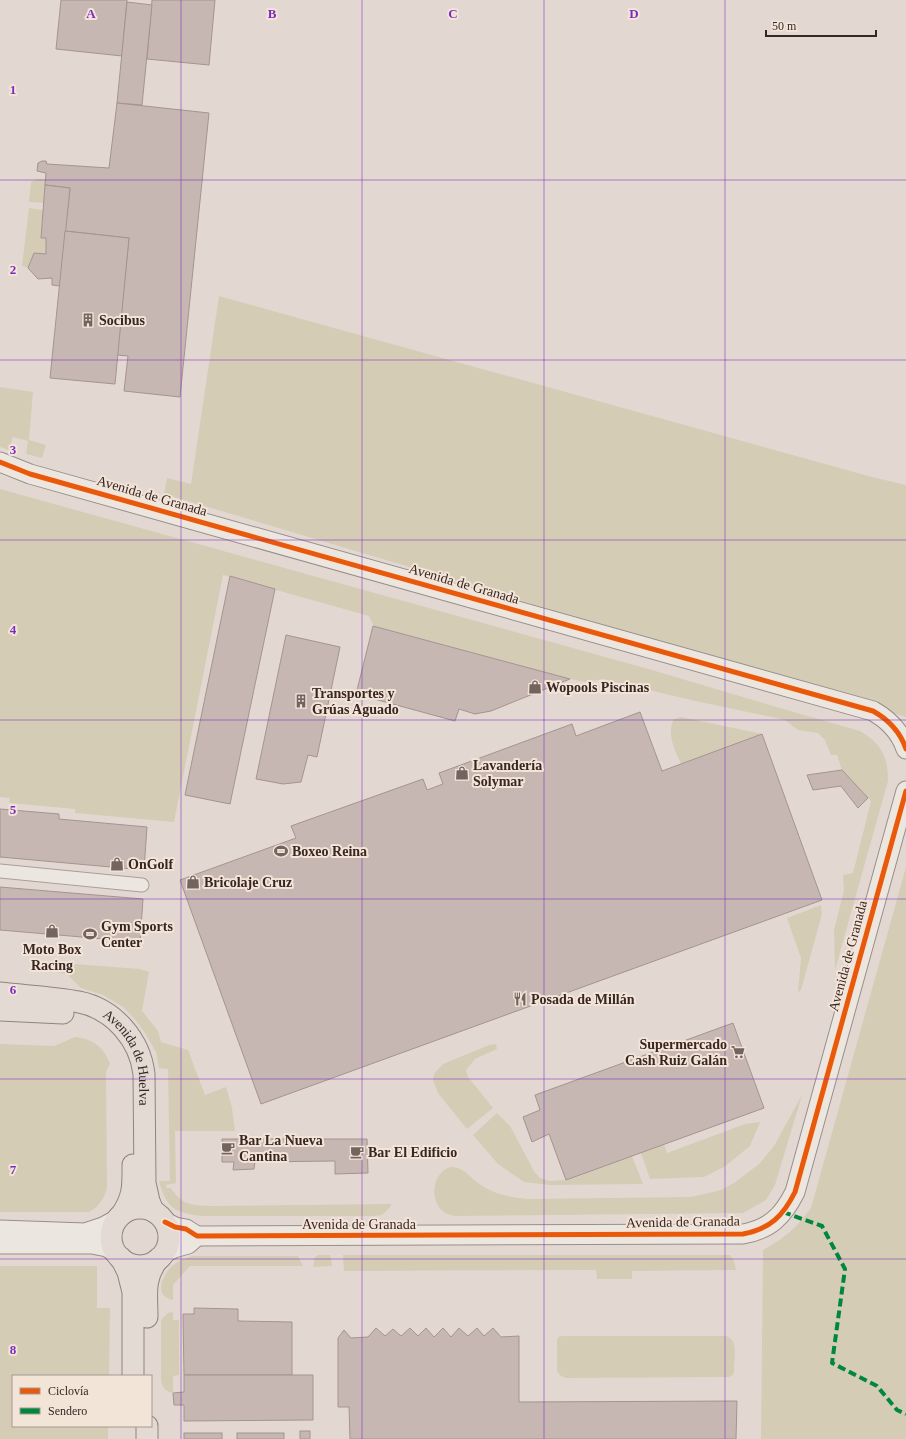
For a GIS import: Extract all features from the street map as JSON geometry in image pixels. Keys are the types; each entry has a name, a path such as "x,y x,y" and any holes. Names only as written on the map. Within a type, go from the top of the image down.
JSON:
{"main road":[{"name":"Avenida de Huelva","path":"0,992 80,1002 95,1007 111,1017 131,1038 137,1048 143,1068 145,1183 149,1201 159,1217"},
{"name":"Avenida de Huelva","path":"0,1010 72,1014 95,1021 106,1028 122,1045 132,1067 134,1078 133,1183 129,1204 119,1217"},
{"path":"133,1375 133,1292 128,1272 118,1255 111,1236 113,1228 119,1217 129,1210 145,1208 159,1217 168,1230 169,1238 168,1246 151,1269 147,1281 147,1375"},
{"path":"118,1255 127,1263 143,1266 151,1264 161,1256"},
{"path":"133,1427 133,1439"},
{"path":"147,1427 147,1439"}],"street":[{"name":"Avenida de Granada","path":"0,462 30,474 872,712 890,723 903,739 906,749"},
{"name":"Avenida de Granada","path":"0,472 8,474 30,474"},
{"name":"Avenida de Granada","path":"159,1217 175,1227 186,1229 197,1236 743,1234 754,1232 765,1227 776,1220 784,1212 796,1192 906,791"},
{"path":"0,871 142,885"},
{"path":"0,1230 85,1233 103,1228 119,1217"},
{"path":"161,1256 174,1248 188,1244 197,1236"},
{"path":"0,1244 92,1244 107,1247 118,1255"}],"shaded area":[{"path":"37,179 46,179 44,203 29,202 31,182"},
{"path":"29,208 43,210 41,238 46,238 46,254 34,253 28,268 22,266"},
{"path":"219,296 872,477 906,485 906,717 164,494 167,478 191,484"},
{"path":"0,387 33,392 29,440 46,445 42,458 26,454 28,441 13,437 9,450 0,447"},
{"path":"0,489 652,670 860,731 879,746 887,765 888,781 835,970 834,930 844,890 843,875 853,873 871,801 842,770 837,755 831,755 825,740 818,733 798,730 785,720 603,679 586,682 570,679 374,626 369,616 223,575 174,822 75,813 75,809 9,803 10,798 0,797"},
{"path":"681,717 762,734 681,764 672,742 671,730 674,719"},
{"path":"906,867 906,1439 761,1439 763,1250 790,1232 811,1208"},
{"path":"821,905 822,914 801,990 798,992 801,958 787,918"},
{"path":"47,962 140,969 149,972 142,1011 158,1031 161,1042 188,1050 205,1095 226,1087 232,1108 235,1131 175,1131 176,1183 166,1185 167,1188 171,1188 183,1201 197,1205 210,1206 391,1204 391,1206 382,1215 374,1216 201,1216 184,1213 173,1208 165,1198 159,1181 170,1181 168,1069 159,1068 156,1052 145,1033 123,1007 103,995 81,988 68,975 46,970"},
{"path":"75,1037 87,1039 97,1045 105,1053 110,1064 106,1071 107,1188 104,1196 101,1202 89,1212 0,1212 0,1044 54,1046"},
{"path":"496,1044 497,1049 475,1059 466,1070 468,1077 493,1108 467,1129 438,1093 433,1080 434,1074 443,1064 489,1045"},
{"path":"802,1095 775,1185 766,1200 743,1213 455,1216 445,1213 439,1207 435,1199 434,1191 439,1175 452,1167 463,1170 489,1190 508,1196 527,1199 691,1197 721,1190 734,1183 759,1164 774,1146"},
{"path":"497,1113 510,1126 534,1171 540,1178 550,1181 566,1180 632,1156 643,1184 549,1185 524,1182 498,1164 473,1135"},
{"path":"760,1122 750,1146 724,1167 704,1177 650,1179 641,1153 664,1144 667,1153 745,1124"},
{"path":"318,1255 330,1255 332,1266 313,1267 315,1257"},
{"path":"343,1255 730,1255 734,1261 736,1270 632,1271 632,1279 597,1279 596,1270 344,1271"},
{"path":"192,1256 298,1256 303,1266 190,1266 173,1285 173,1300 167,1298 161,1290 161,1285 165,1275 174,1264"},
{"path":"0,1266 97,1266 97,1308 110,1308 109,1375 12,1375 12,1427 108,1427 108,1439 0,1439"},
{"path":"173,1312 173,1320 179,1320 179,1375 173,1376 173,1393 165,1389 161,1381 161,1320 168,1313"},
{"path":"726,1336 733,1341 735,1350 733,1375 729,1377 566,1378 561,1376 557,1371 557,1341 558,1337"}],"building":[{"path":"61,0 127,0 122,56 56,49"},
{"path":"152,0 215,0 209,65 147,59"},
{"path":"127,2 152,5 142,105 117,103"},
{"path":"117,103 209,113 180,397 124,391 128,356 117,355 129,238 65,231 70,188 45,185 46,173 37,171 38,163 42,161 46,161 47,164 109,168"},
{"path":"45,185 70,188 60,286 52,285 52,278 38,279 28,268 34,253 46,254 46,238 41,238"},
{"name":"Socibus","path":"65,231 129,238 115,384 50,378"},
{"path":"230,576 275,589 230,804 185,795"},
{"path":"373,626 570,679 491,711 475,714 459,709 455,721 356,694"},
{"name":"Transportes y Grúas Aguado","path":"286,635 340,647 317,757 308,755 301,782 283,784 256,779"},
{"path":"640,712 662,771 762,734 822,900 261,1104 180,880 296,838 291,826 423,779 427,790 443,784 439,773 572,724 576,736"},
{"path":"842,770 868,798 858,808 841,786 813,790 807,775"},
{"path":"0,809 59,814 59,819 147,827 144,870 0,857"},
{"path":"0,887 143,899 140,942 0,930"},
{"path":"733,1023 764,1108 566,1180 549,1134 532,1142 523,1117 540,1110 535,1095"},
{"path":"222,1139 367,1139 368,1173 335,1174 335,1161 255,1162 254,1169 233,1170 234,1162 222,1162"},
{"path":"194,1308 238,1309 238,1321 292,1322 292,1375 184,1375 183,1314 194,1314"},
{"path":"376,1328 385,1336 393,1329 401,1336 410,1328 418,1336 426,1328 434,1337 443,1328 451,1337 459,1328 468,1336 477,1328 484,1336 493,1328 501,1337 519,1336 519,1402 737,1401 736,1439 350,1439 349,1407 338,1407 338,1338 344,1330 351,1338 368,1337"},
{"path":"184,1375 313,1375 313,1420 184,1421 184,1405 174,1405 173,1393 184,1392"},
{"path":"300,1431 310,1431 310,1439 300,1439"},
{"path":"184,1433 222,1433 222,1439 184,1439"},
{"path":"237,1433 284,1433 284,1439 237,1439"}],"marked path":[{"path":"783,1212 822,1226 845,1269 832,1363 877,1386 897,1410 906,1414"}],"cycle path":[{"path":"0,462 30,474 873,711 884,718 897,731 906,749"},
{"path":"165,1222 175,1227 186,1229 197,1236 743,1234 761,1229 768,1225 786,1208 795,1192 906,791"}],"place":[{"name":"Socibus","path":"88,320"},
{"name":"Wopools Piscinas","path":"535,687"},
{"name":"Transportes y Grúas Aguado","path":"301,701"},
{"name":"Lavandería Solymar","path":"462,773"},
{"name":"Boxeo Reina","path":"281,851"},
{"name":"OnGolf","path":"117,864"},
{"name":"Bricolaje Cruz","path":"193,882"},
{"name":"Moto Box Racing","path":"52,931"},
{"name":"Gym Sports Center","path":"90,934"},
{"name":"Posada de Millán","path":"520,999"},
{"name":"Supermercado Cash Ruiz Galán","path":"738,1052"},
{"name":"Bar La Nueva Cantina","path":"228,1148"},
{"name":"Bar El Edificio","path":"357,1152"}]}
